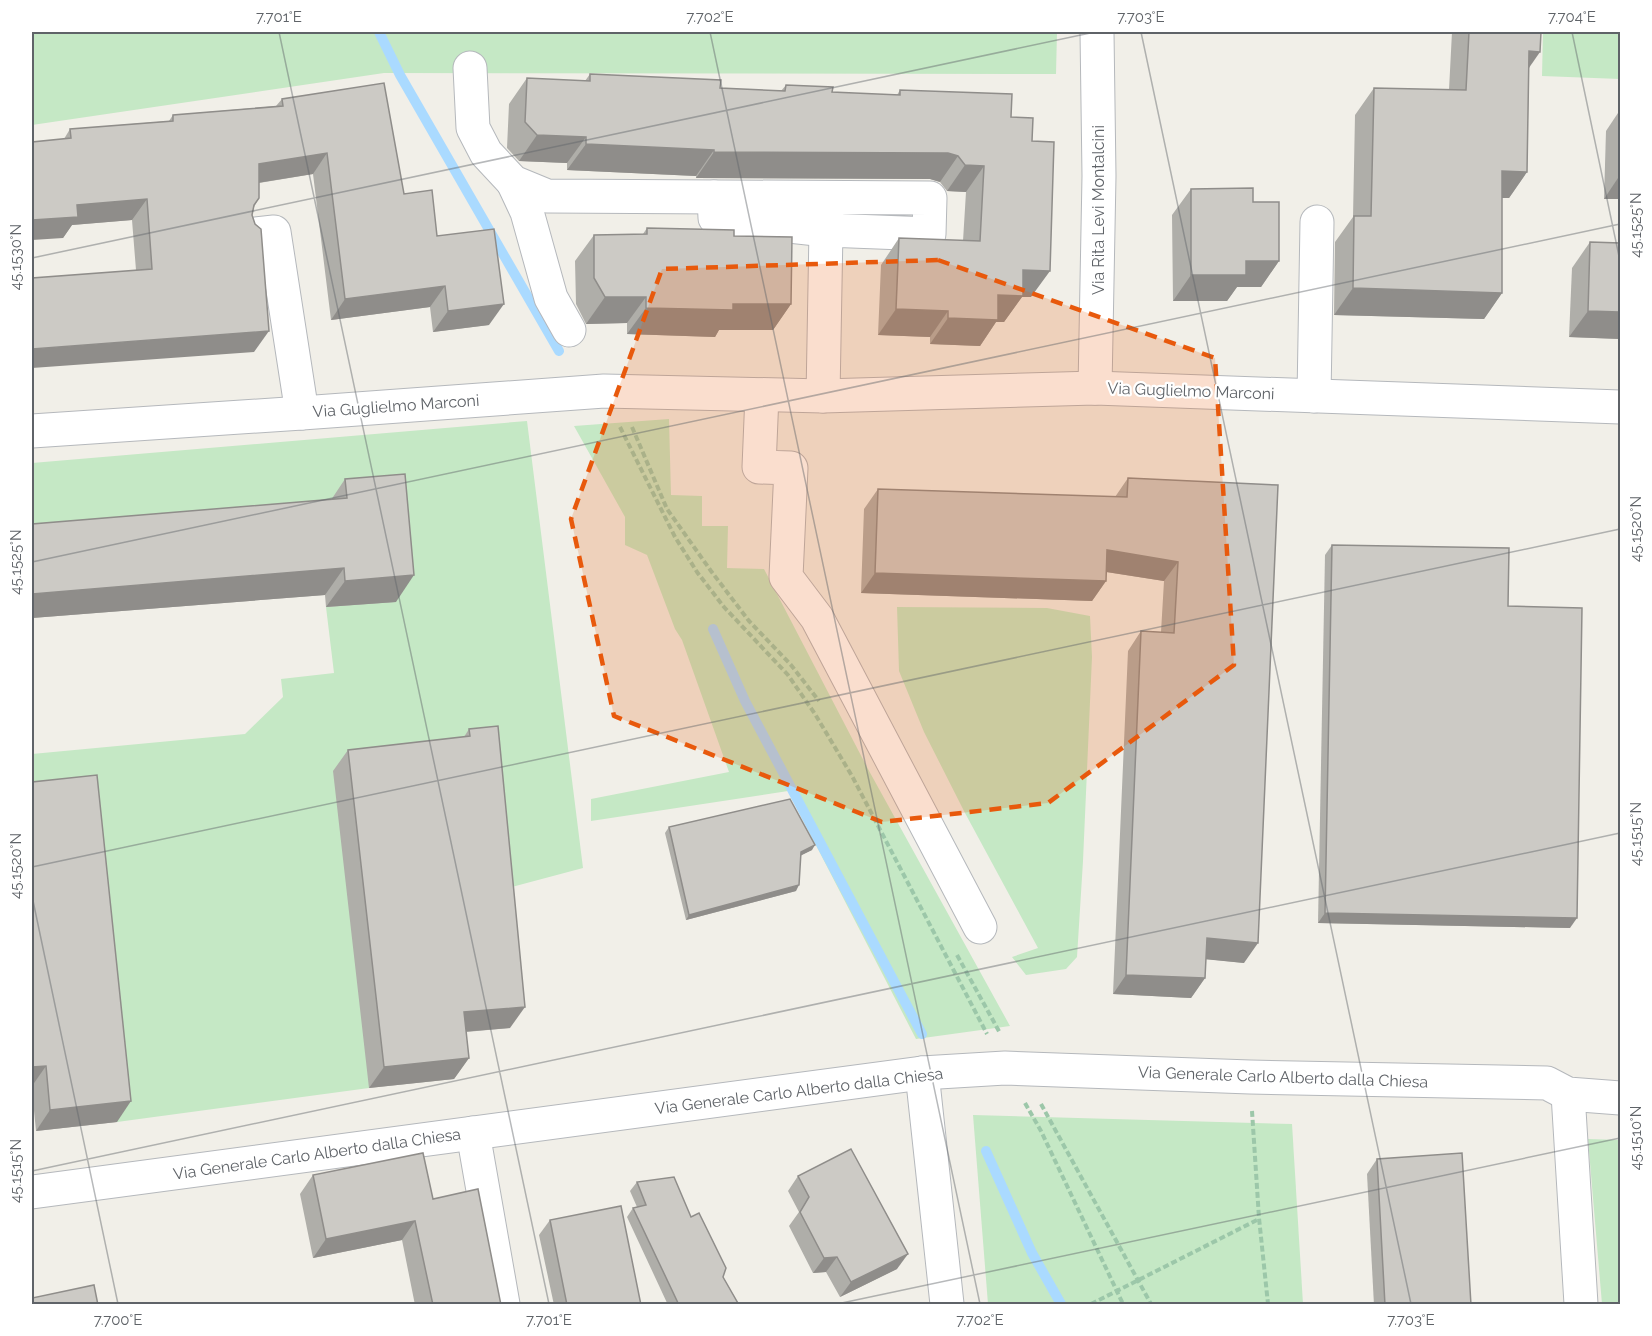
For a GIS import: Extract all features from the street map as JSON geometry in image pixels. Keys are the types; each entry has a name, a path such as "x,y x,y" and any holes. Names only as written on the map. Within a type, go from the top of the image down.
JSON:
{"street":[{"name":"Via Rita Levi Montalcini","path":"1095,388 1099,176 1097,32"},
{"path":"470,68 472,128 486,153 513,182 527,212 550,298 569,330"},
{"path":"513,182 547,196 930,198 928,234 826,230 715,218 714,197"},
{"path":"823,396 828,197"},
{"path":"1314,396 1317,222"},
{"path":"256,234 274,232 302,413"},
{"name":"Via Guglielmo Marconi","path":"32,431 610,391 823,396 1095,388 1314,396 1617,400"},
{"path":"762,395 759,467 791,468 786,577 817,618 980,927"},
{"name":"Via Generale Carlo Alberto dalla Chiesa","path":"32,1192 922,1073 1012,1068 1250,1077 1546,1083 1568,1094 1620,1098"},
{"path":"922,1073 947,1305"},
{"path":"1568,1094 1581,1305"},
{"path":"473,1133 503,1305"}],"path":[{"path":"610,391 667,509 749,621 791,665 823,706"},
{"path":"610,391 628,444 675,537 724,608 788,675 815,714 852,776 1012,1068 1055,1128 1150,1305"},
{"path":"956,952 1123,1305"},
{"path":"1250,1077 1259,1218 1268,1305"},
{"path":"1091,1305 1259,1218"}],"highlighted area":[{"path":"938,260 1215,358 1234,665 1048,803 882,822 614,716 571,519 662,269"}],"green space":[{"path":"32,32 1057,32 1056,74 384,73 32,125"},
{"path":"1543,32 1620,32 1620,79 1542,76"},
{"path":"669,419 671,495 702,496 702,526 728,526 727,568 764,569 868,769 1010,1026 916,1039 788,791 591,821 591,799 729,772 682,640 675,629 647,555 625,545 625,517 574,426"},
{"path":"527,421 583,868 497,891 369,1088 117,1122 82,796 32,800 32,754 245,734 283,697 281,679 334,673 326,607 396,601 32,544 32,463"},
{"path":"897,607 1047,608 1090,616 1092,657 1077,957 1066,969 1026,975 1012,957 1038,948 924,732 899,671"},
{"path":"973,1115 1292,1124 1303,1304 988,1304"},
{"path":"1588,1139 1620,1140 1620,1304 1602,1304"}],"building":[{"path":"1469,32 1541,32 1540,52 1529,51 1527,172 1502,171 1502,293 1353,288 1354,216 1371,216 1374,88 1466,90"},
{"path":"590,74 721,80 720,88 785,91 786,85 833,87 832,92 900,95 900,90 1012,94 1011,117 1033,118 1032,141 1054,142 1050,271 1023,270 1023,296 998,295 998,320 948,318 948,311 896,309 899,238 980,241 984,166 965,165 958,156 948,153 714,152 714,150 586,144 586,137 537,135 525,122 527,78 590,81"},
{"path":"384,83 404,194 432,190 437,236 494,229 504,304 448,311 445,286 345,299 327,153 259,164 259,198 254,205 252,215 255,224 261,229 269,331 32,349 32,278 152,269 147,199 77,205 78,217 32,220 32,142 71,138 70,129 173,121 173,115 283,106 282,99"},
{"path":"1253,188 1253,202 1279,202 1279,261 1246,261 1246,275 1191,275 1191,189"},
{"path":"647,228 734,230 734,236 792,237 791,304 733,304 733,310 646,308 646,297 605,297 594,278 594,235 647,234"},
{"path":"1590,242 1620,243 1620,312 1588,311"},
{"path":"405,474 414,575 345,581 344,568 32,594 32,524 347,498 345,479"},
{"path":"1128,478 1278,485 1258,943 1207,938 1205,978 1126,975 1141,631 1174,633 1178,562 1107,550 1106,581 875,573 878,489 1127,497"},
{"path":"1332,545 1509,548 1508,606 1582,608 1577,918 1325,913"},
{"path":"498,726 525,1007 464,1012 469,1058 384,1067 348,750 470,736 469,729"},
{"path":"97,775 131,1101 50,1110 46,1066 32,1067 32,782"},
{"path":"790,799 815,845 801,852 799,885 689,915 669,827"},
{"path":"851,1149 908,1254 851,1282 837,1257 824,1258 800,1212 809,1197 798,1176"},
{"path":"423,1153 433,1199 478,1189 501,1305 433,1305 415,1221 326,1239 313,1175"},
{"path":"1462,1153 1471,1305 1385,1305 1377,1159"},
{"path":"674,1177 691,1217 699,1213 726,1268 723,1277 739,1305 679,1305 633,1208 646,1205 637,1182"},
{"path":"621,1206 641,1305 567,1305 550,1220"},
{"path":"94,1285 98,1305 32,1305 32,1298"}],"waterway":[{"path":"379,32 400,75 559,351"},
{"path":"713,629 745,701 922,1034"},
{"path":"986,1151 1032,1253 1061,1304"}]}
